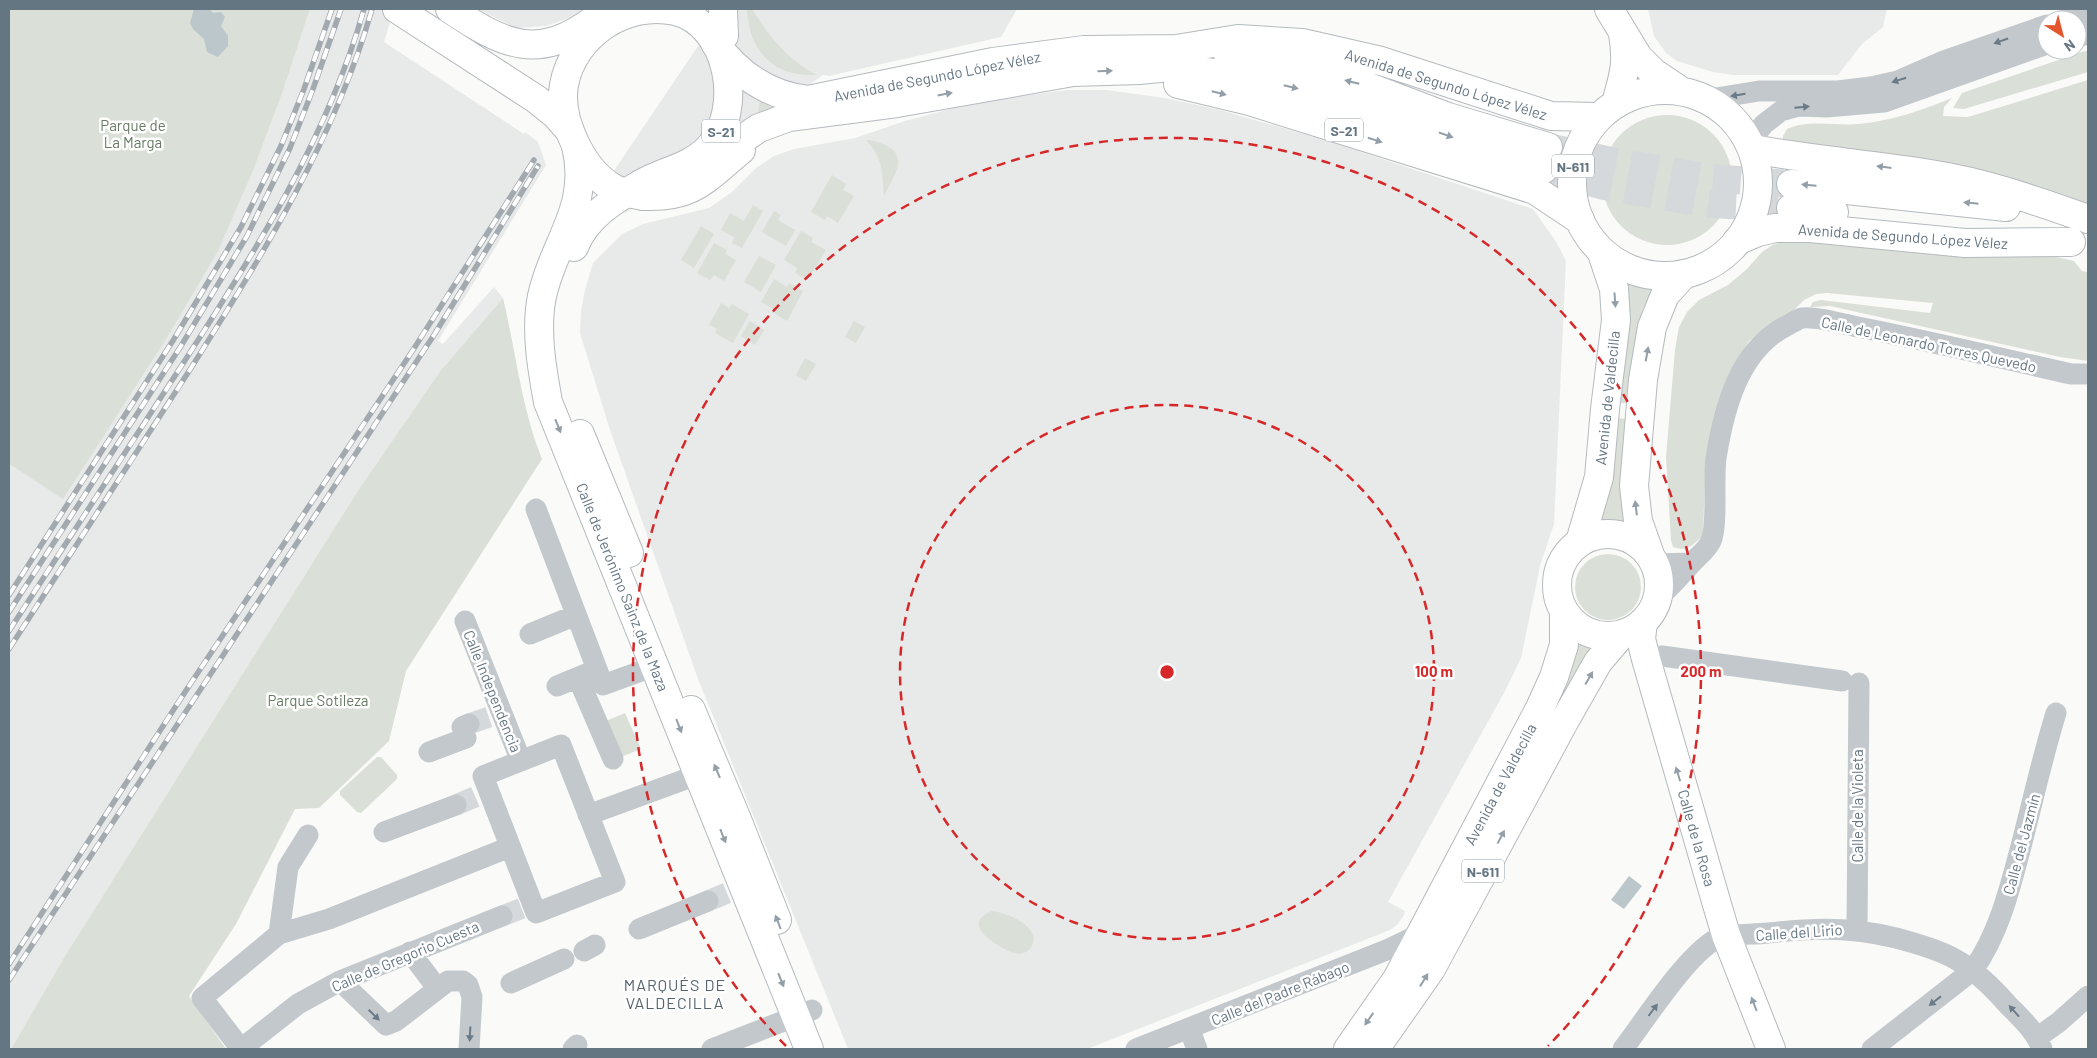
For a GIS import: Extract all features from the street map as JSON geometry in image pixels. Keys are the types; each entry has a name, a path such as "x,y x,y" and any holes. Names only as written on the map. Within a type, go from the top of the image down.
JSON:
{"main road":[{"name":"S-21","path":"397,9 549,108 572,135 594,152 608,168 637,191 666,196 695,187 716,173 739,116 741,90 721,31 677,12 662,9 628,13 609,22 595,20"},
{"name":"S-21","path":"449,9 456,21 498,46 519,53 559,55 574,49 595,20"},
{"name":"S-21","path":"572,135 578,116 575,96 576,83 584,62 605,36 626,24 662,9"},
{"name":"N-611","path":"1616,19 1638,57 1654,73 1687,92 1714,104 1730,116 1759,148 1759,178 1752,220 1737,242 1705,266 1684,274 1662,276 1636,271 1615,263 1593,243 1580,220 1573,194 1572,169 1578,150 1606,110 1626,69 1626,54 1616,19"},
{"name":"S-21","path":"572,135 563,95 565,79 595,20"},
{"name":"S-21","path":"637,191 656,176 682,167 699,157 713,143 723,126 728,107 728,80 724,63 721,31"},
{"name":"Avenida de Segundo López Vélez","path":"721,31 766,89 801,99 817,99 994,62 1084,50 1176,49 1238,40 1302,43 1382,61 1551,116 1606,110 1653,92 1687,92"},
{"name":"Avenida de Segundo López Vélez","path":"721,160 748,134 779,120 897,103 1072,72 1170,67 1244,77 1296,88 1434,131 1546,158 1448,117 1361,84 1268,61 1176,49"},
{"name":"Avenida de Segundo López Vélez","path":"1139,70 1159,80 1249,101 1535,190 1580,220"},
{"name":"Calle de Jerónimo Sainz de la Maza","path":"572,135 580,170 576,206 561,262 555,338 559,375 566,398 684,694 736,817 804,1013 810,1049"},
{"name":"Avenida de Segundo López Vélez","path":"1759,148 1932,174 2013,194 2088,220"},
{"name":"S-21","path":"637,191 694,174 721,160"},
{"name":"Calle de Jerónimo Sainz de la Maza","path":"637,191 605,207 587,223 561,262 542,297 540,326 544,382 548,402 698,775 735,890 804,1013 827,1049"},
{"name":"Avenida de Segundo López Vélez","path":"2080,244 1791,196 2015,208 2088,220"},
{"name":"Avenida de Segundo López Vélez","path":"1737,242 1758,232 1776,228 1810,228 1965,243 2080,244"},
{"name":"Avenida de Valdecilla","path":"1580,542 1599,477 1616,320 1614,289 1602,253"},
{"path":"1653,559 1638,543 1621,535 1608,533 1590,536 1569,552 1561,564 1556,583 1558,597 1564,612 1577,626 1593,634 1609,636 1632,629 1652,611 1657,599 1659,585 1653,559 1638,521 1634,486 1643,380 1652,327 1665,295 1684,274"},
{"name":"Avenida de Valdecilla","path":"1348,1049 1397,979 1554,677 1564,645 1564,612"},
{"name":"Avenida de Valdecilla","path":"1375,1049 1431,969 1598,662 1632,629"},
{"name":"Calle de la Rosa","path":"1632,629 1641,639 1650,677 1726,935 1771,1049"}],"street":[{"path":"459,9 468,10 513,33 533,36 548,35 566,29 581,19 595,20"},
{"path":"1687,92 1716,98 1759,91 1838,91 1871,87 1898,81 1944,62 2037,29"},
{"path":"1759,148 1764,124 1781,111 1799,106 1826,107 1884,102 2037,48"},
{"name":"Calle de Leonardo Torres Quevedo","path":"1657,599 1678,580 1711,540 1714,522 1714,472 1728,404 1739,375 1749,357 1769,335 1782,328 1802,318 1816,320 1887,333 2083,378"},
{"path":"536,509 587,643 588,674 613,758"},
{"path":"1653,559 1692,563"},
{"path":"530,634 576,615"},
{"name":"Calle Independencia","path":"465,621 495,715 521,761"},
{"name":"Calle de la Violeta","path":"1654,657 1662,656 1850,682 1857,930"},
{"path":"588,674 603,685 655,666"},
{"path":"557,686 588,674"},
{"name":"Calle del Jazmín","path":"1872,1049 1973,970 1983,956 1994,934 2011,886 2056,713"},
{"path":"429,752 466,738 462,727 469,724"},
{"path":"561,745 615,882 536,913 528,906 510,847 483,793 483,776 521,761 561,745"},
{"path":"588,815 698,775"},
{"path":"384,832 456,805"},
{"path":"308,835 288,866 279,934 329,919 510,847"},
{"path":"639,929 708,901"},
{"name":"Calle de Gregorio Cuesta","path":"279,934 202,998 241,1049 298,1004 340,981 502,916"},
{"name":"Calle del Lirio","path":"1726,935 1752,935 1803,929 1857,930 1891,936 1933,949 1973,970 2007,1003 2040,1043"},
{"name":"Calle del Padre Rábago","path":"1136,1049 1389,949 1422,933"},
{"path":"1623,1049 1681,972 1703,949 1726,935"},
{"path":"410,952 437,988"},
{"path":"511,983 564,959"},
{"path":"340,981 386,1024 396,1021 448,980 463,981 468,985 472,997 469,1049"},
{"path":"2040,1043 2088,996"},
{"path":"712,1049 804,1013"},
{"path":"1190,1028 1197,1049"}],"shaded area":[{"path":"194,9 210,9 213,13 221,12 225,17 221,26 228,36 228,46 218,57 207,52 204,39 193,29 190,23"},
{"path":"310,9 394,9 384,42 524,134 525,132 538,142 546,165 438,341 443,344 494,287 503,298 441,370 359,489 65,956 11,1049 9,1049 9,464 62,498 218,250 253,171 283,91"},
{"path":"477,9 588,9 578,15 546,26 516,28"},
{"path":"723,9 1017,9 1001,37 829,76 823,75 625,213 607,181"},
{"path":"1648,9 1887,9 1883,27 1862,44 1838,75 1733,75 1713,72 1677,61 1666,53 1654,36"},
{"path":"1067,90 1107,90 1165,98 1220,110 1328,141 1533,209 1557,243 1566,261 1554,524 1540,566 1521,658 1505,691 1388,902 1405,911 1397,925 1390,930 1087,1049 848,1049 698,679 610,430 580,333 581,311 585,290 593,263 622,234 643,224 709,208 732,192 756,168 774,156 794,149 855,138 905,121 976,102"},
{"path":"1629,876 1642,886 1624,909 1611,900"}],"green space":[{"name":"Parque de La Marga","path":"9,9 310,9 283,91 253,171 218,251 168,336 63,499 9,464"},
{"path":"747,9 752,9 772,37 796,62 816,75 787,71 776,66 766,58 758,49 753,37"},
{"path":"2088,51 2088,72 1964,109 1953,108 1962,93 2059,60 2087,60"},
{"path":"2088,80 2088,205 1783,143 1783,136 1787,129 1804,124 1871,123 1907,114 1952,98 1944,107 1943,116 1968,117"},
{"path":"760,98 804,104 758,115"},
{"path":"1667,115 1692,120 1713,134 1727,155 1732,180 1727,205 1713,226 1692,240 1667,245 1642,240 1621,226 1607,205 1602,180 1607,155 1621,134 1642,120"},
{"path":"866,140 878,142 889,147 898,157 897,170 884,196 881,166 872,147"},
{"path":"832,175 846,184 843,190 854,196 838,223 827,216 825,220 811,212"},
{"path":"753,205 763,211 742,248 732,243 734,237 721,230 730,213 744,221"},
{"path":"774,211 781,215 778,220 795,230 786,246 762,232"},
{"path":"701,226 714,234 694,268 681,260"},
{"path":"801,231 813,238 811,242 826,250 808,280 795,273 797,268 784,260"},
{"path":"1786,238 1994,251 2051,256 2074,261 2082,271 2088,272 2088,361 2060,357 1830,306 1810,307 1813,302 1821,300 1930,313 1933,303 1827,293 1816,294 1804,300 1792,312 1765,327 1749,341 1732,370 1705,473 1703,536 1693,545 1686,548 1673,547 1666,457 1675,350 1679,327 1687,312 1699,300 1728,285 1747,269 1762,252 1774,244 1786,242"},
{"path":"714,243 727,250 725,254 736,260 724,281 714,275 710,280 697,273"},
{"path":"759,256 776,265 761,292 744,282"},
{"path":"774,279 787,287 789,283 803,291 787,321 772,312 773,309 761,302"},
{"path":"1625,280 1644,287 1656,288 1643,308 1635,341 1629,403 1617,403"},
{"name":"Parque Sotileza","path":"503,298 529,420 542,459 406,671 389,741 319,808 295,809 236,924 189,996 226,1049 11,1049 65,956 359,489 441,370"},
{"path":"721,303 729,308 732,304 749,314 733,343 715,333 717,329 709,325"},
{"path":"750,321 764,330 755,345 741,336"},
{"path":"854,321 865,327 856,343 845,337"},
{"path":"805,358 816,364 806,381 796,375"},
{"path":"1616,418 1628,419 1629,524 1615,521 1600,522 1610,484"},
{"path":"1614,554 1632,563 1639,574 1641,587 1639,600 1632,611 1621,618 1602,620 1584,611 1577,600 1575,581 1584,563 1595,556"},
{"path":"1576,641 1594,651 1560,708 1555,706"},
{"path":"625,713 641,749 616,759 601,723"},
{"path":"377,757 381,757 397,775 397,779 361,813 357,812 340,795 340,791"},
{"path":"992,911 1014,918 1029,928 1033,937 1030,949 1023,953 1014,953 999,946 985,935 980,929 979,922 983,916"}],"tunnel":[{"path":"1548,147 1611,161 1710,178 1791,184"},
{"path":"1544,169 1604,186 1709,204 1791,208"},
{"path":"469,724 489,717"},
{"path":"456,805 477,796"},
{"path":"708,901 727,893"},
{"path":"502,916 523,908"}],"railway":[{"path":"9,595 174,339 241,227 281,146 304,89 332,9"},
{"path":"9,612 181,346 247,236 290,148 341,9"},
{"path":"9,631 236,281 262,237 310,149 349,56 364,9"},
{"path":"9,649 191,368 270,239 295,194 338,104 357,57 372,9"},
{"path":"9,964 187,689 413,350 534,160"},
{"path":"9,980 434,335 538,166"}],"district":[{"name":"MARQUÉS DE VALDECILLA","path":"675,993"}]}
